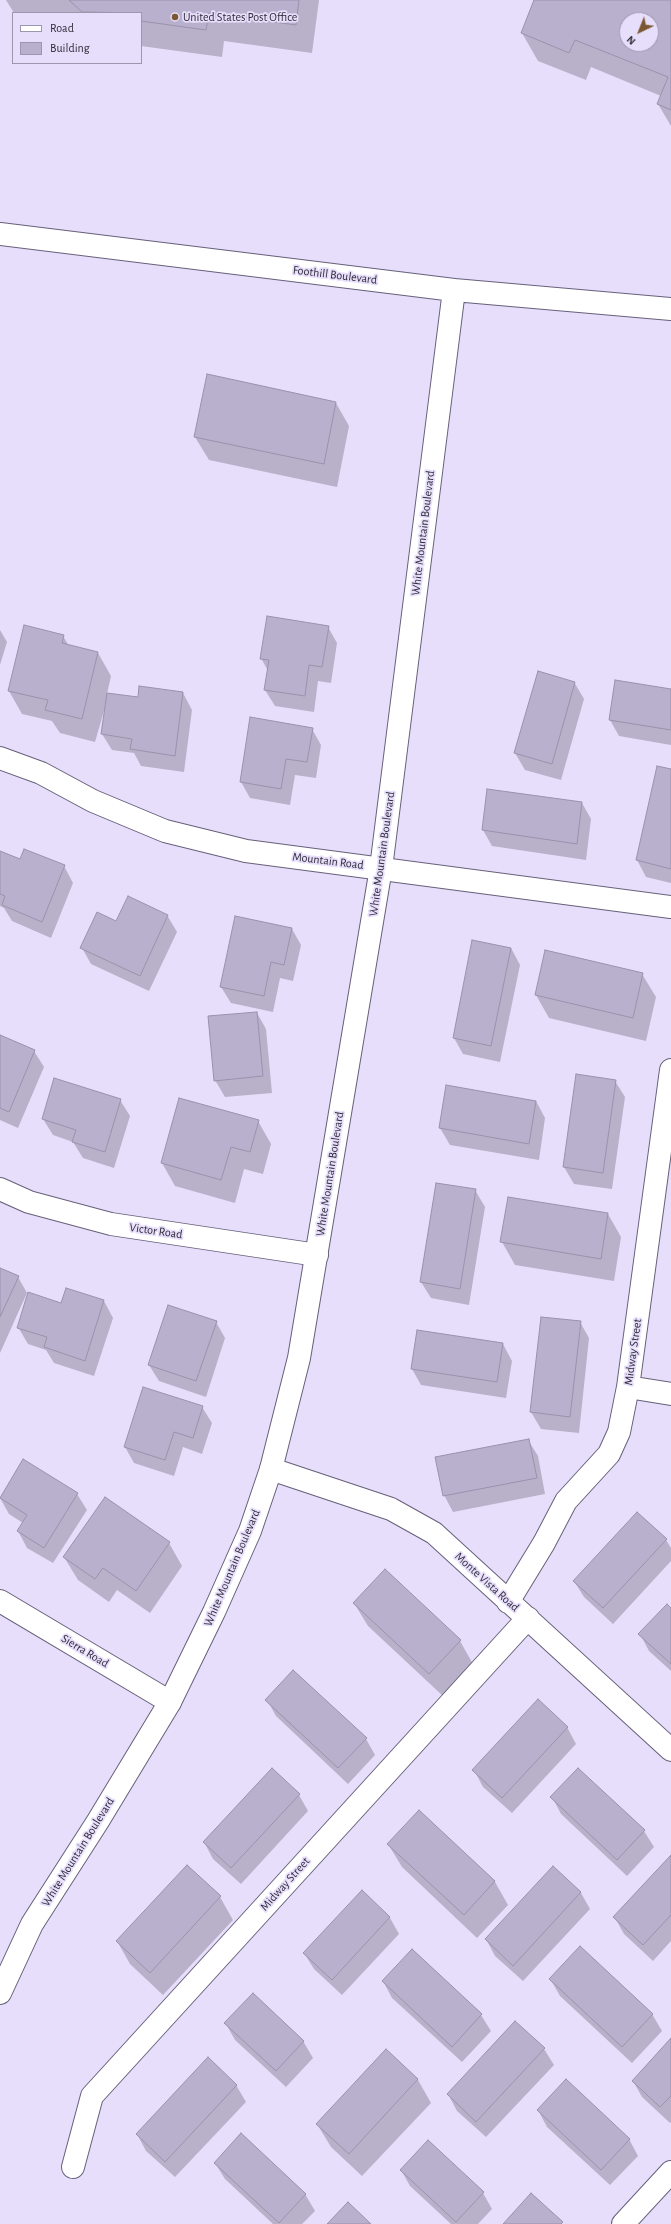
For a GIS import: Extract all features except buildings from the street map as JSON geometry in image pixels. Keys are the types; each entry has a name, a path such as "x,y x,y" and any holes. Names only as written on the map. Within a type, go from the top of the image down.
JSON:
{"street":[{"name":"Foothill Boulevard","path":"0,234 454,290 671,308"},
{"name":"White Mountain Boulevard","path":"0,1992 32,1924 98,1821 170,1702 214,1612 250,1531 271,1469 299,1358 381,868 454,290"},
{"name":"Mountain Road","path":"0,758 41,773 93,801 165,831 246,851 671,908"},
{"name":"Midway Street","path":"508,1602 544,1543 566,1502 608,1454 619,1432 628,1387 671,1070"},
{"name":"Victor Road","path":"0,1189 29,1202 111,1224 317,1254"},
{"path":"628,1387 671,1394"},
{"name":"Monte Vista Road","path":"271,1469 391,1509 434,1534 508,1602 528,1618 671,1750"},
{"name":"Sierra Road","path":"0,1601 170,1702"},
{"name":"Midway Street","path":"73,2167 92,2096 528,1618"},
{"path":"622,2224 671,2172"}],"place":[{"name":"United States Post Office","path":"175,17"}]}
